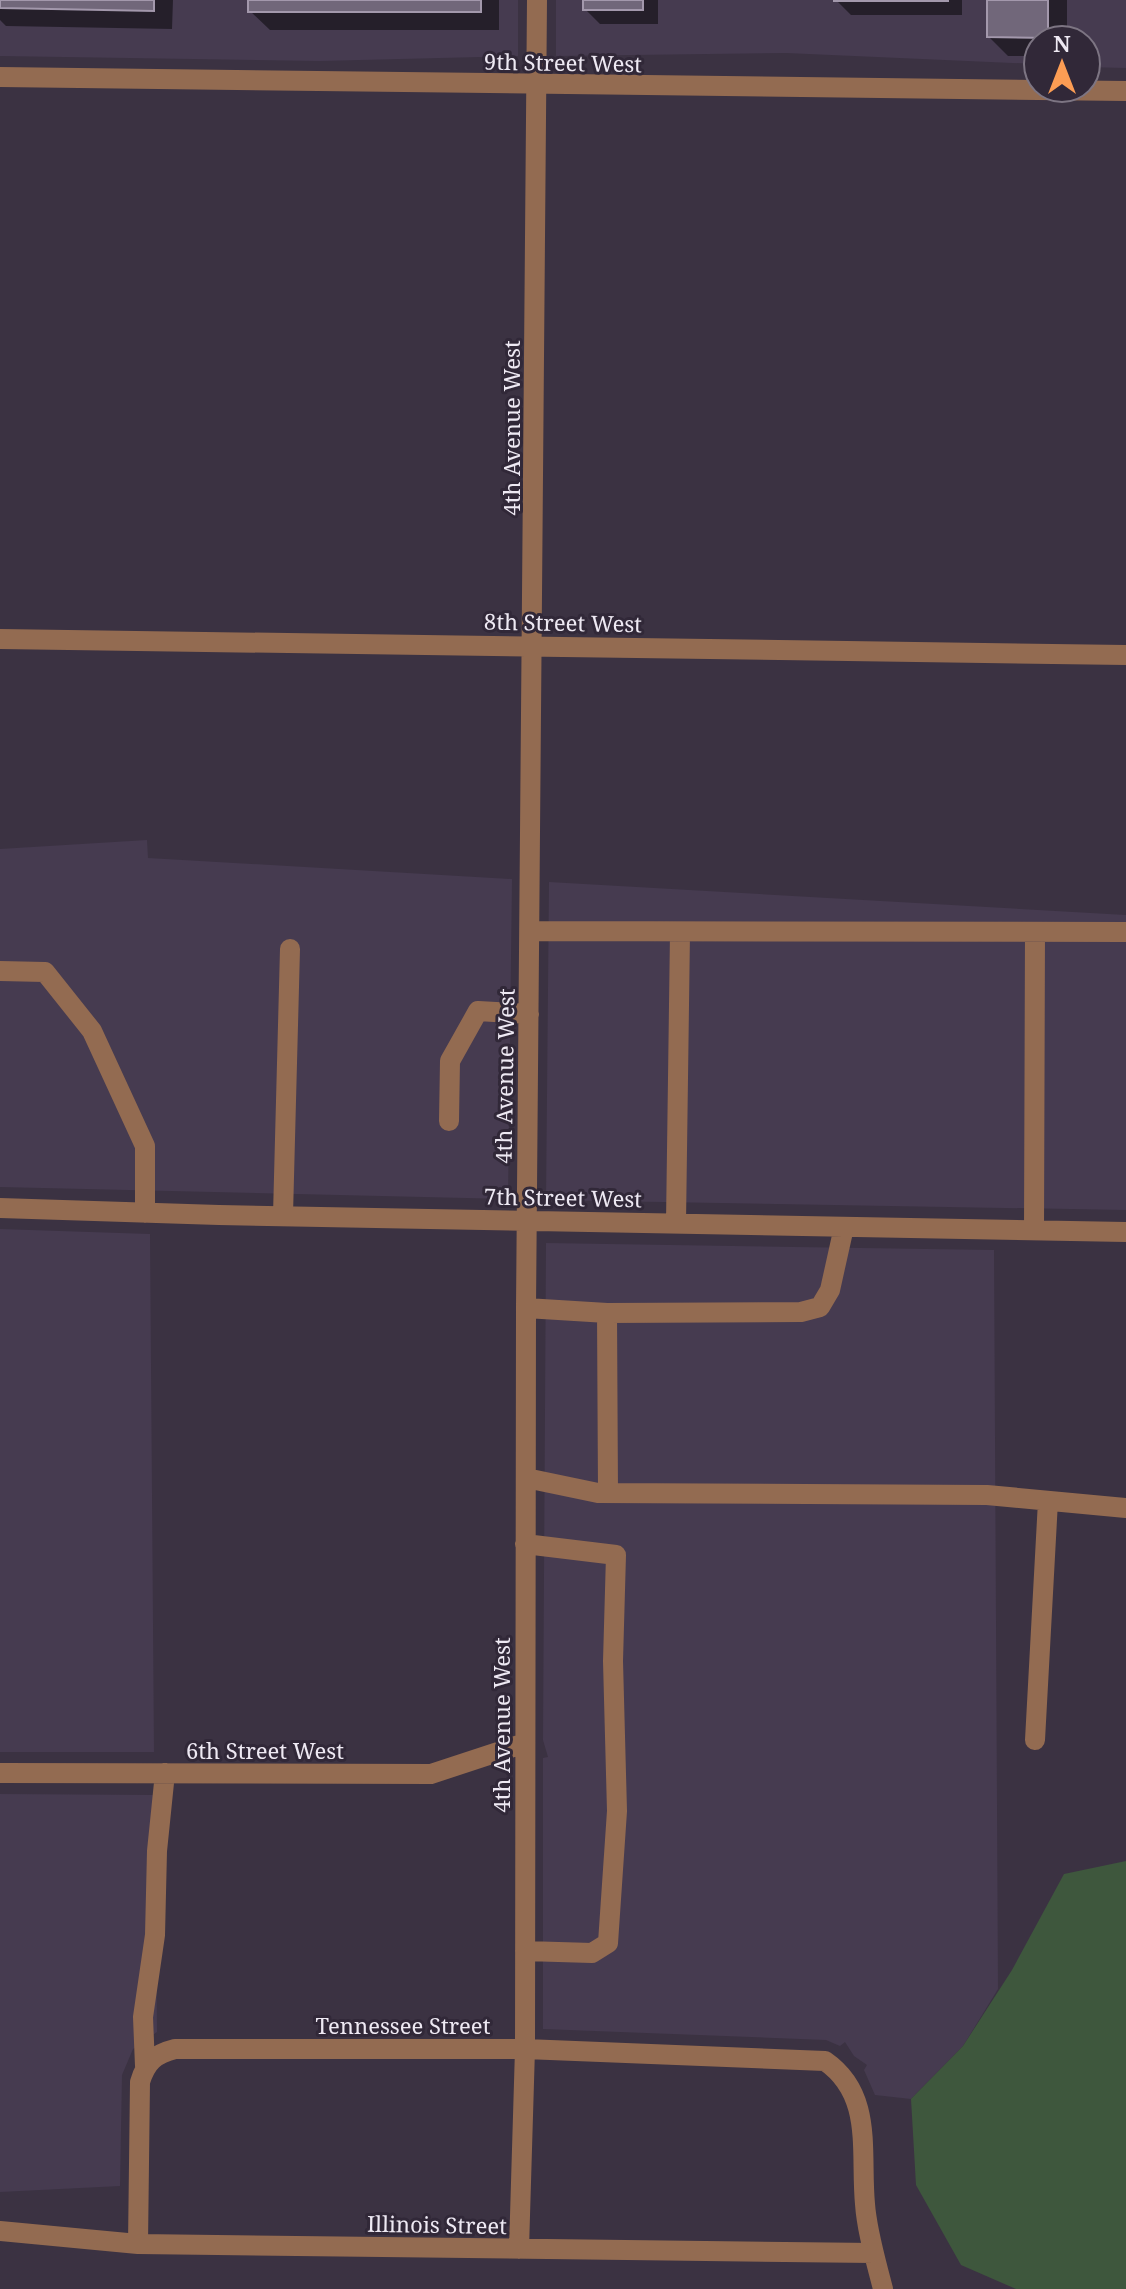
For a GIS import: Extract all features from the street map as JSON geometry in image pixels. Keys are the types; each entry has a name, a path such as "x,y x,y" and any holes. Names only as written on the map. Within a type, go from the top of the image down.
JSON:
{"street":[{"name":"4th Avenue West","path":"519,2249 525,2049 526,1308 537,0"},
{"name":"9th Street West","path":"0,77 1126,91"},
{"name":"8th Street West","path":"0,639 1126,655"},
{"path":"530,931 1126,932"},
{"path":"1034,1230 1035,932"},
{"path":"676,1223 680,933"},
{"path":"283,1215 290,949"},
{"path":"0,971 45,972 92,1031 145,1146 145,1213"},
{"path":"449,1121 450,1061 478,1011 529,1014"},
{"name":"7th Street West","path":"0,1208 1126,1232"},
{"path":"526,1308 607,1313 801,1312 820,1307 830,1290 844,1227"},
{"path":"607,1313 608,1493"},
{"path":"526,1478 608,1493 987,1495 1126,1508"},
{"path":"1035,1740 1048,1501"},
{"path":"525,1544 616,1555 613,1661 617,1811 608,1943 592,1953 525,1951"},
{"name":"6th Street West","path":"0,1773 431,1774 525,1743"},
{"path":"138,2244 140,2082 145,2066 143,2017 155,1935 157,1851 165,1773"},
{"name":"Tennessee Street","path":"145,2066 158,2054 175,2049 525,2049 825,2061 841,2072 854,2091 862,2118 865,2206 874,2253"},
{"name":"Illinois Street","path":"0,2231 18,2230 138,2244 874,2253"},
{"path":"874,2253 883,2289"}],"shaded area":[{"path":"0,0 518,0 518,56 320,61 0,56"},
{"path":"556,0 1126,0 1126,68 1102,67 1102,24 1022,24 1022,63 786,53 556,56"},
{"path":"147,840 148,858 512,879 508,1199 0,1187 0,849"},
{"path":"549,882 1126,915 1126,1210 546,1200"},
{"path":"0,1229 150,1234 154,1752 0,1752"},
{"path":"546,1243 994,1250 998,1989 963,2046 911,2099 875,2095 864,2070 867,2065 854,2056 845,2042 840,2046 826,2040 543,2029 543,1758 548,1757 543,1740"},
{"path":"0,1794 155,1795 157,2032 133,2049 122,2075 120,2186 0,2192"}],"green space":[{"path":"1126,1861 1126,2289 1016,2289 961,2265 916,2185 911,2099 963,2046 1012,1970 1064,1874"}],"building":[{"path":"0,0 154,0 154,11 0,8"},
{"path":"248,0 481,0 481,12 248,12"},
{"path":"583,0 643,0 643,10 583,10"},
{"path":"948,0 948,1 834,1"},
{"path":"987,0 1048,0 1048,24 1022,24 1022,38 987,37"}]}
